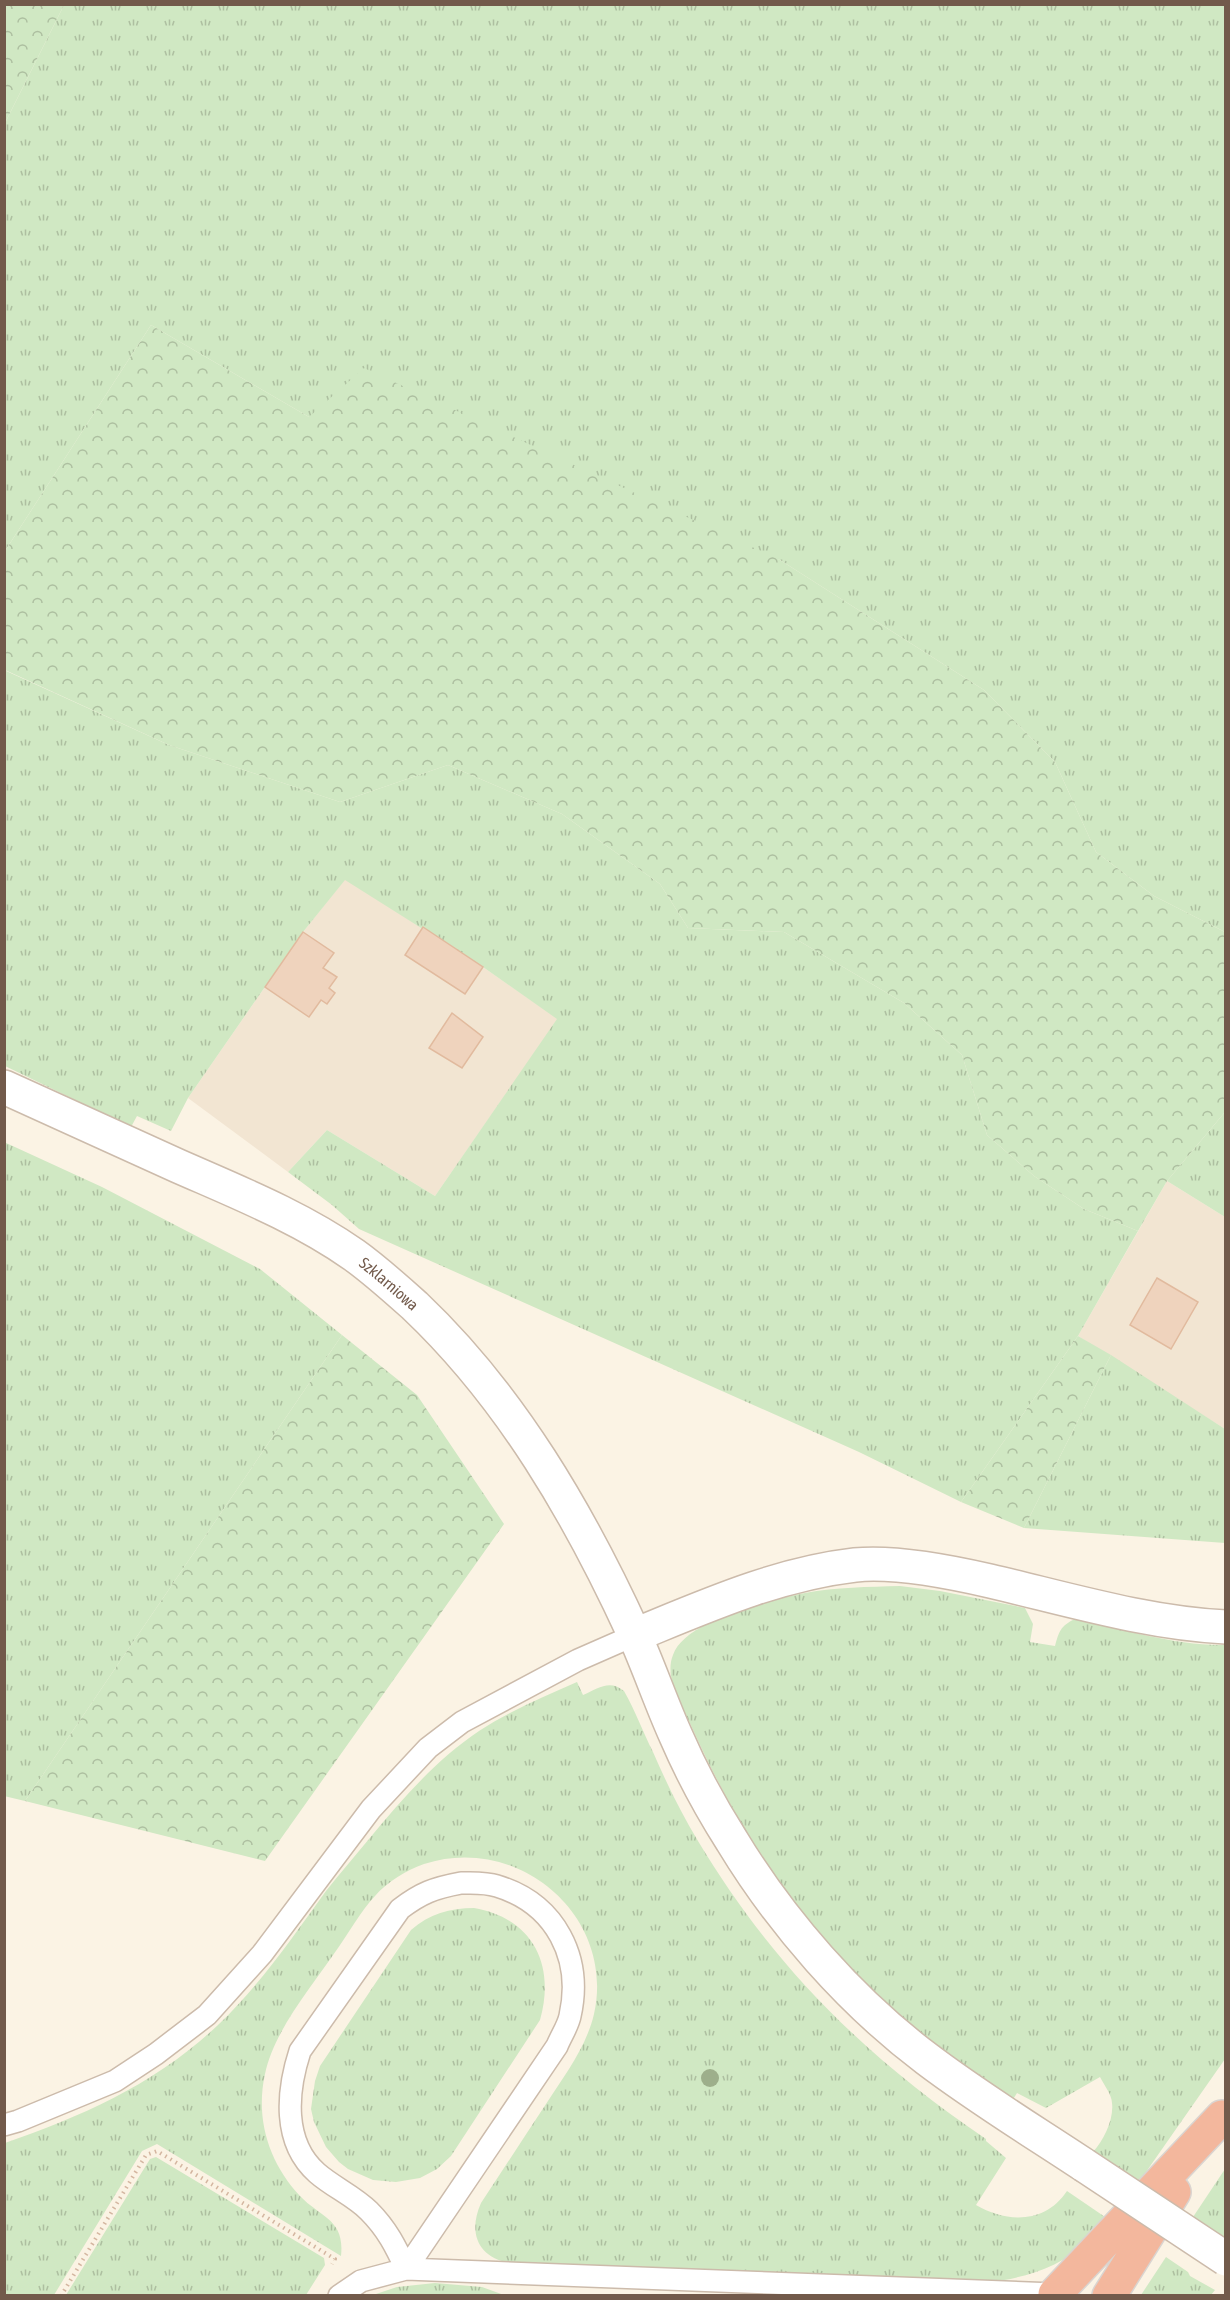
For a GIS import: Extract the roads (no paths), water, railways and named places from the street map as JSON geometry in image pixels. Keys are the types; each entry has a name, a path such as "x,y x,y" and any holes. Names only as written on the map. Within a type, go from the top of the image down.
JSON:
{"highway":[{"path":"1054,2295 1224,2114"},
{"path":"1108,2295 1224,2114"}],"street":[{"name":"Szklarniowa","path":"4,1087 303,1224 355,1256 414,1305 468,1360 539,1457 588,1539 635,1635 676,1736 702,1790 728,1835 773,1901 830,1971 876,2016 924,2057 993,2106 1226,2259"},
{"path":"635,1635 729,1596 795,1576 857,1565 914,1567 957,1574 1187,1625 1226,1627"}],"lane":[{"path":"4,2125 115,2081 156,2054 207,2014 262,1954 371,1809 428,1748 462,1722 578,1660 635,1635"},
{"path":"460,1883 498,1886 538,1908 555,1924 568,1949 573,1974 573,1999 569,2019 557,2046 406,2269 390,2233 368,2209 316,2173 301,2154 294,2136 289,2110 293,2074 300,2051 400,1909 419,1894 437,1887 460,1883"},
{"path":"339,2295 362,2281 406,2269 841,2291 1054,2295"}]}
